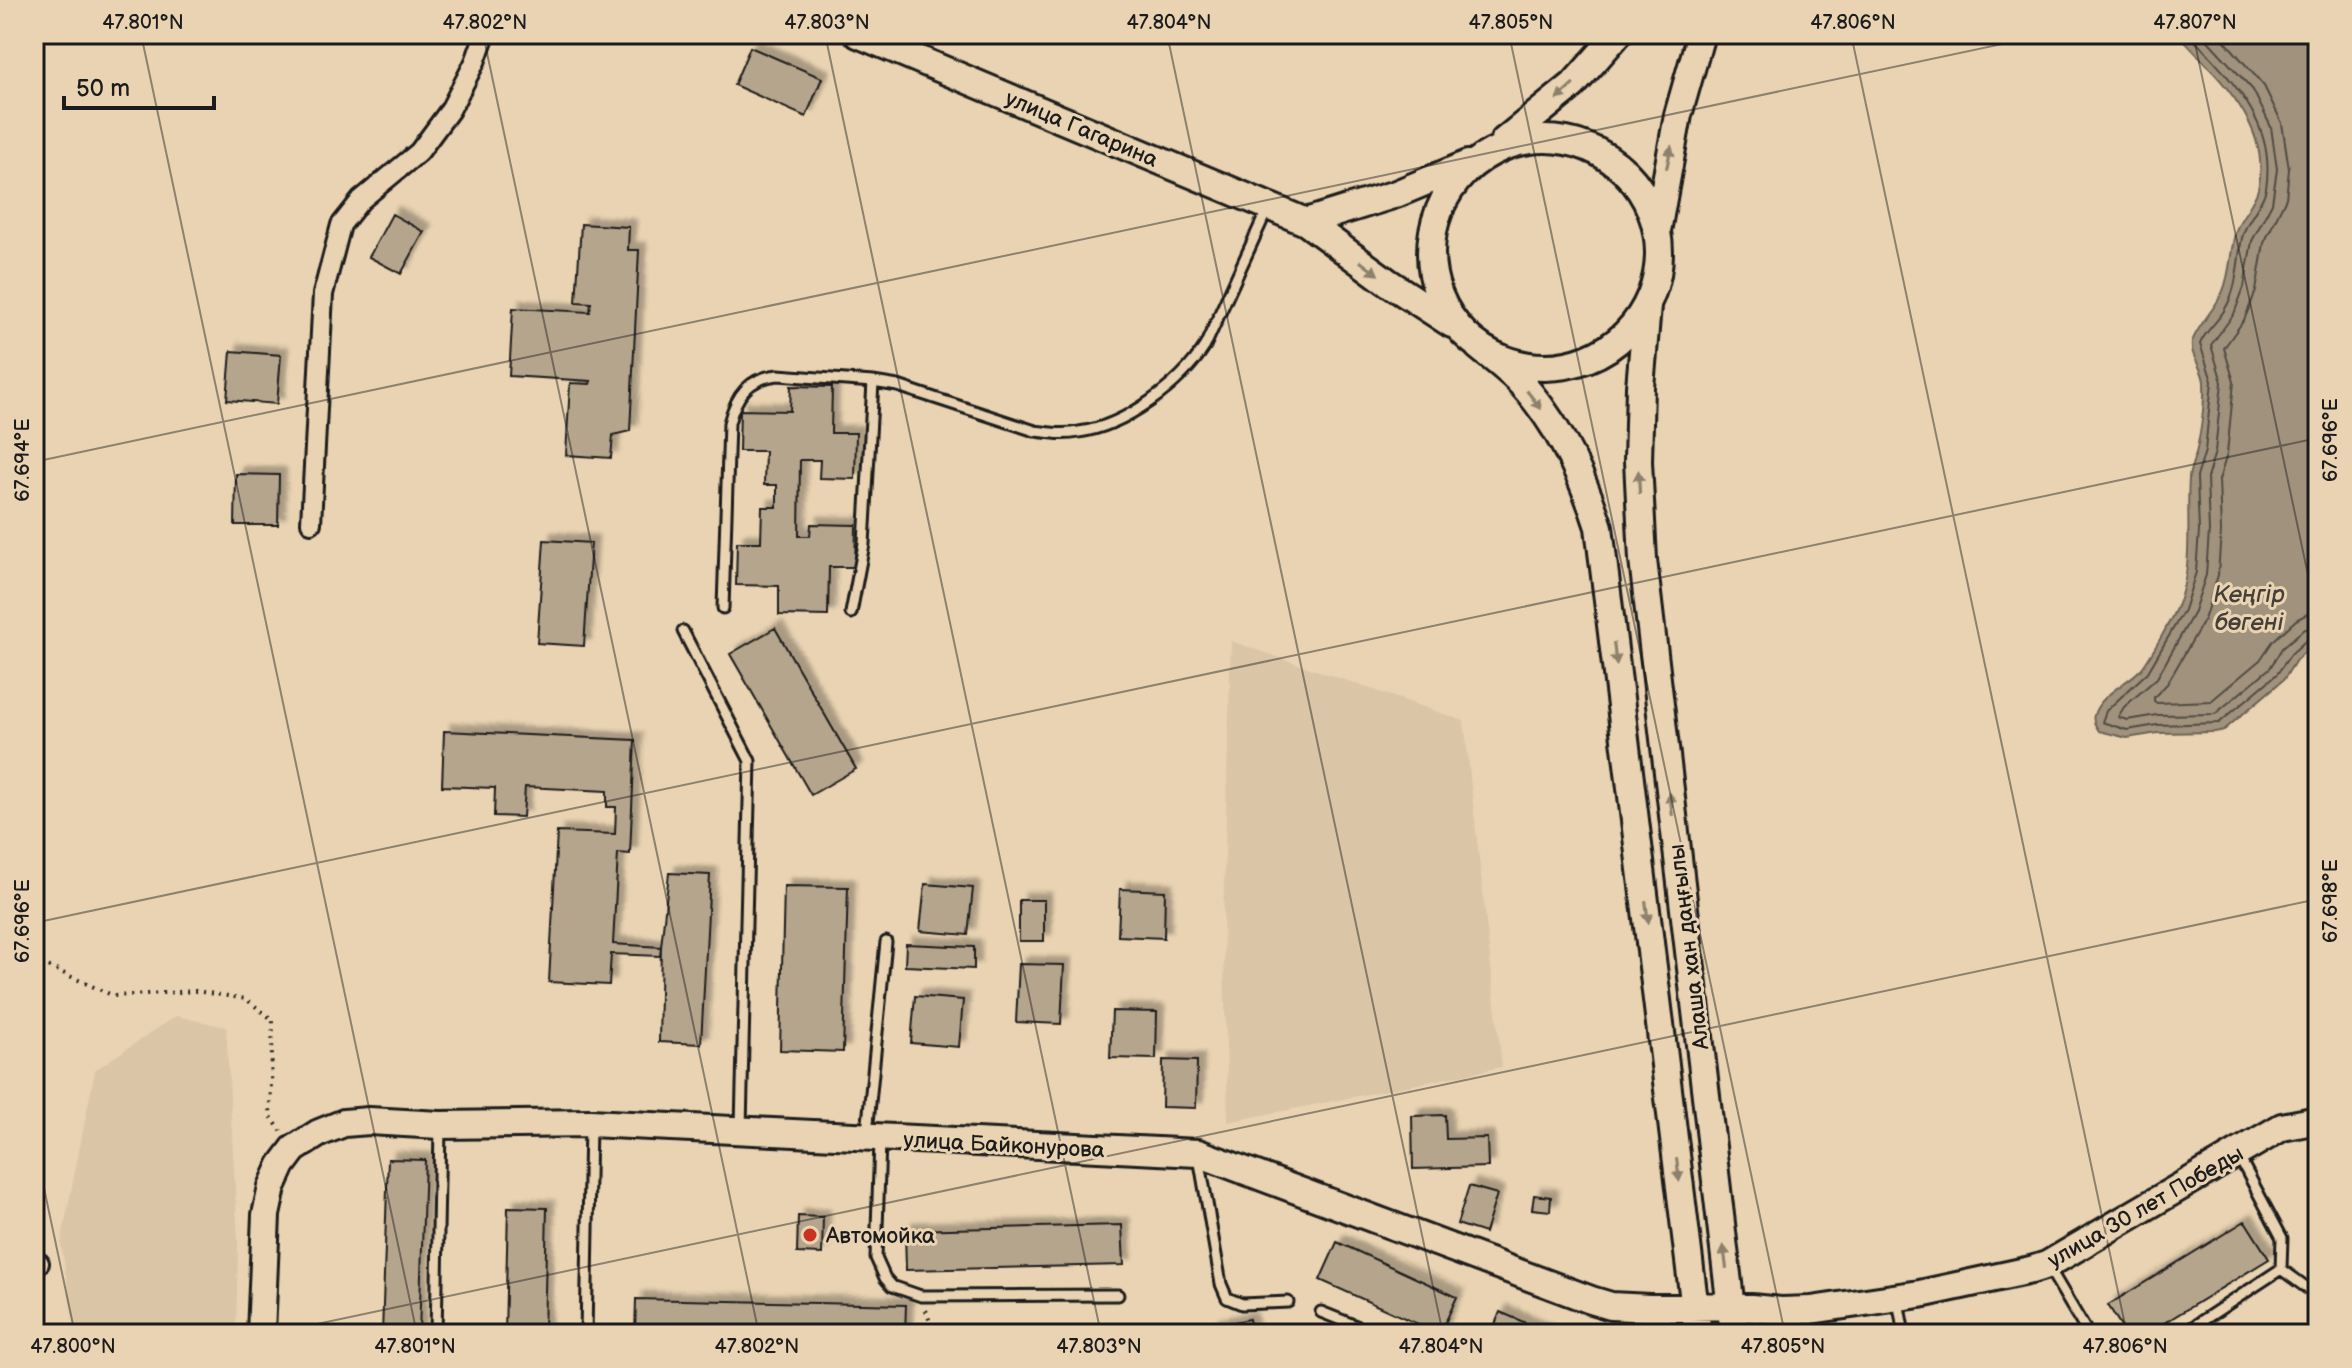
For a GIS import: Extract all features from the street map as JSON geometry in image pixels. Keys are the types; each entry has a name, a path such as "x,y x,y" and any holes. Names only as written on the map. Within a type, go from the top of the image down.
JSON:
{"main road":[{"name":"улица Гагарина","path":"858,34 1306,222 1389,283 1458,328"},
{"path":"1618,34 1573,85 1456,180 1444,198 1434,224 1430,249 1433,277 1442,304 1458,328 1478,346 1505,361 1532,367 1560,367 1587,360 1613,346 1632,328 1647,306 1657,268 1657,234 1678,115 1701,34"},
{"path":"1306,222 1396,194 1513,142 1537,138 1563,139 1592,147 1617,163 1638,185 1653,213 1657,234"},
{"name":"Алаша хан даңғылы","path":"1647,306 1638,461 1643,560 1734,1334"},
{"name":"Алаша хан даңғылы","path":"1478,346 1516,378 1535,400 1583,482 1599,527 1698,1334"},
{"name":"улица 30 лет Победы","path":"1695,1307 1811,1310 1897,1298 2047,1265 2282,1127 2318,1120"},
{"name":"улица Байконурова","path":"294,1149 319,1133 344,1123 369,1121 440,1125 590,1123 1198,1153 1591,1300 1611,1306 1695,1307"},
{"path":"261,1334 266,1215 272,1187 294,1149"}],"street":[{"path":"311,523 323,294 341,225 361,200 419,152 450,110 485,34"}],"lane":[{"path":"723,608 729,423 737,398 752,382 765,377 873,382 898,386 1035,431 1058,434 1081,432 1119,419 1161,393 1194,363 1205,346 1268,207"},
{"path":"851,613 864,544 873,382"},
{"path":"683,631 750,761 741,1130"},
{"path":"886,942 873,1137 876,1258 885,1278 892,1286 921,1296 1118,1295"},
{"path":"586,1334 590,1123"},
{"path":"436,1334 440,1125"},
{"path":"2237,1152 2282,1238 2281,1269"},
{"path":"1198,1153 1221,1284 1227,1298 1242,1304 1288,1302"},
{"path":"2047,1265 2088,1334"},
{"path":"2281,1269 2318,1296"},
{"path":"2182,1334 2281,1269"},
{"path":"1897,1298 1904,1334"},
{"path":"1321,1312 1376,1334"}],"path":[{"path":"34,960 114,996 196,991 246,999 273,1020 270,1115 294,1149"},
{"path":"921,1296 930,1322 930,1334"}],"shaded area":[{"path":"1231,641 1464,721 1502,1067 1228,1122 1223,921"},
{"path":"176,1016 226,1027 238,1241 236,1334 75,1334 61,1243 95,1070"}],"water":[{"name":"Кеңгір бөгені","path":"2178,34 2318,34 2318,640 2296,660 2284,679 2224,730 2158,733 2127,738 2099,731 2094,715 2108,695 2142,668 2171,619 2183,589 2188,558 2189,475 2196,453 2204,399 2203,378 2192,343 2223,291 2236,231 2258,189 2260,166 2257,144 2238,103"}],"building":[{"path":"750,47 822,78 806,117 734,85"},
{"path":"392,214 424,232 401,274 369,257"},
{"path":"581,224 629,227 628,250 639,250 630,431 613,435 611,458 566,455 570,383 590,384 591,381 509,376 513,308 590,312 591,303 576,302"},
{"path":"231,351 281,355 277,404 227,400"},
{"path":"791,386 832,387 831,433 856,433 855,479 819,478 820,460 800,460 799,536 810,536 811,524 856,525 855,567 829,567 828,616 779,615 779,586 736,585 737,542 761,542 762,507 777,507 777,485 764,485 765,451 739,451 740,410 790,411"},
{"path":"236,474 279,475 278,525 235,525"},
{"path":"544,540 591,543 584,646 537,643"},
{"path":"775,628 856,769 811,795 730,654"},
{"path":"444,731 635,740 630,854 618,853 613,944 661,947 660,956 611,954 609,985 549,982 557,832 615,834 616,807 607,807 607,791 525,787 523,817 494,816 495,788 442,786"},
{"path":"669,873 710,875 701,1044 659,1042 661,947"},
{"path":"925,884 973,888 968,935 920,931"},
{"path":"784,886 848,887 843,1052 780,1050"},
{"path":"1120,889 1165,891 1164,938 1118,936"},
{"path":"1019,900 1044,900 1044,941 1019,941"},
{"path":"906,944 974,947 974,969 905,966"},
{"path":"1019,964 1064,965 1061,1024 1016,1022"},
{"path":"915,996 963,1000 959,1047 911,1043"},
{"path":"1112,1011 1157,1012 1156,1059 1110,1058"},
{"path":"1163,1060 1197,1061 1196,1108 1162,1107"},
{"path":"1445,1115 1446,1139 1487,1138 1488,1167 1413,1169 1412,1116"},
{"path":"388,1159 425,1160 419,1334 382,1334"},
{"path":"1469,1186 1497,1194 1485,1233 1457,1224"},
{"path":"1534,1195 1551,1197 1550,1211 1532,1209"},
{"path":"508,1207 547,1208 544,1334 505,1334"},
{"name":"Автомойка","path":"798,1216 823,1217 822,1254 797,1253"},
{"path":"2245,1221 2269,1259 2146,1334 2126,1334 2108,1305"},
{"path":"1122,1225 1124,1265 906,1270 905,1230"},
{"path":"1337,1242 1457,1297 1440,1334 1320,1280"},
{"path":"636,1299 906,1305 905,1334 635,1334"},
{"path":"1500,1312 1552,1334 1491,1334"},
{"path":"1249,1319 1252,1334 1212,1334 1211,1327"}],"place":[{"name":"Автомойка","path":"810,1235"}]}
